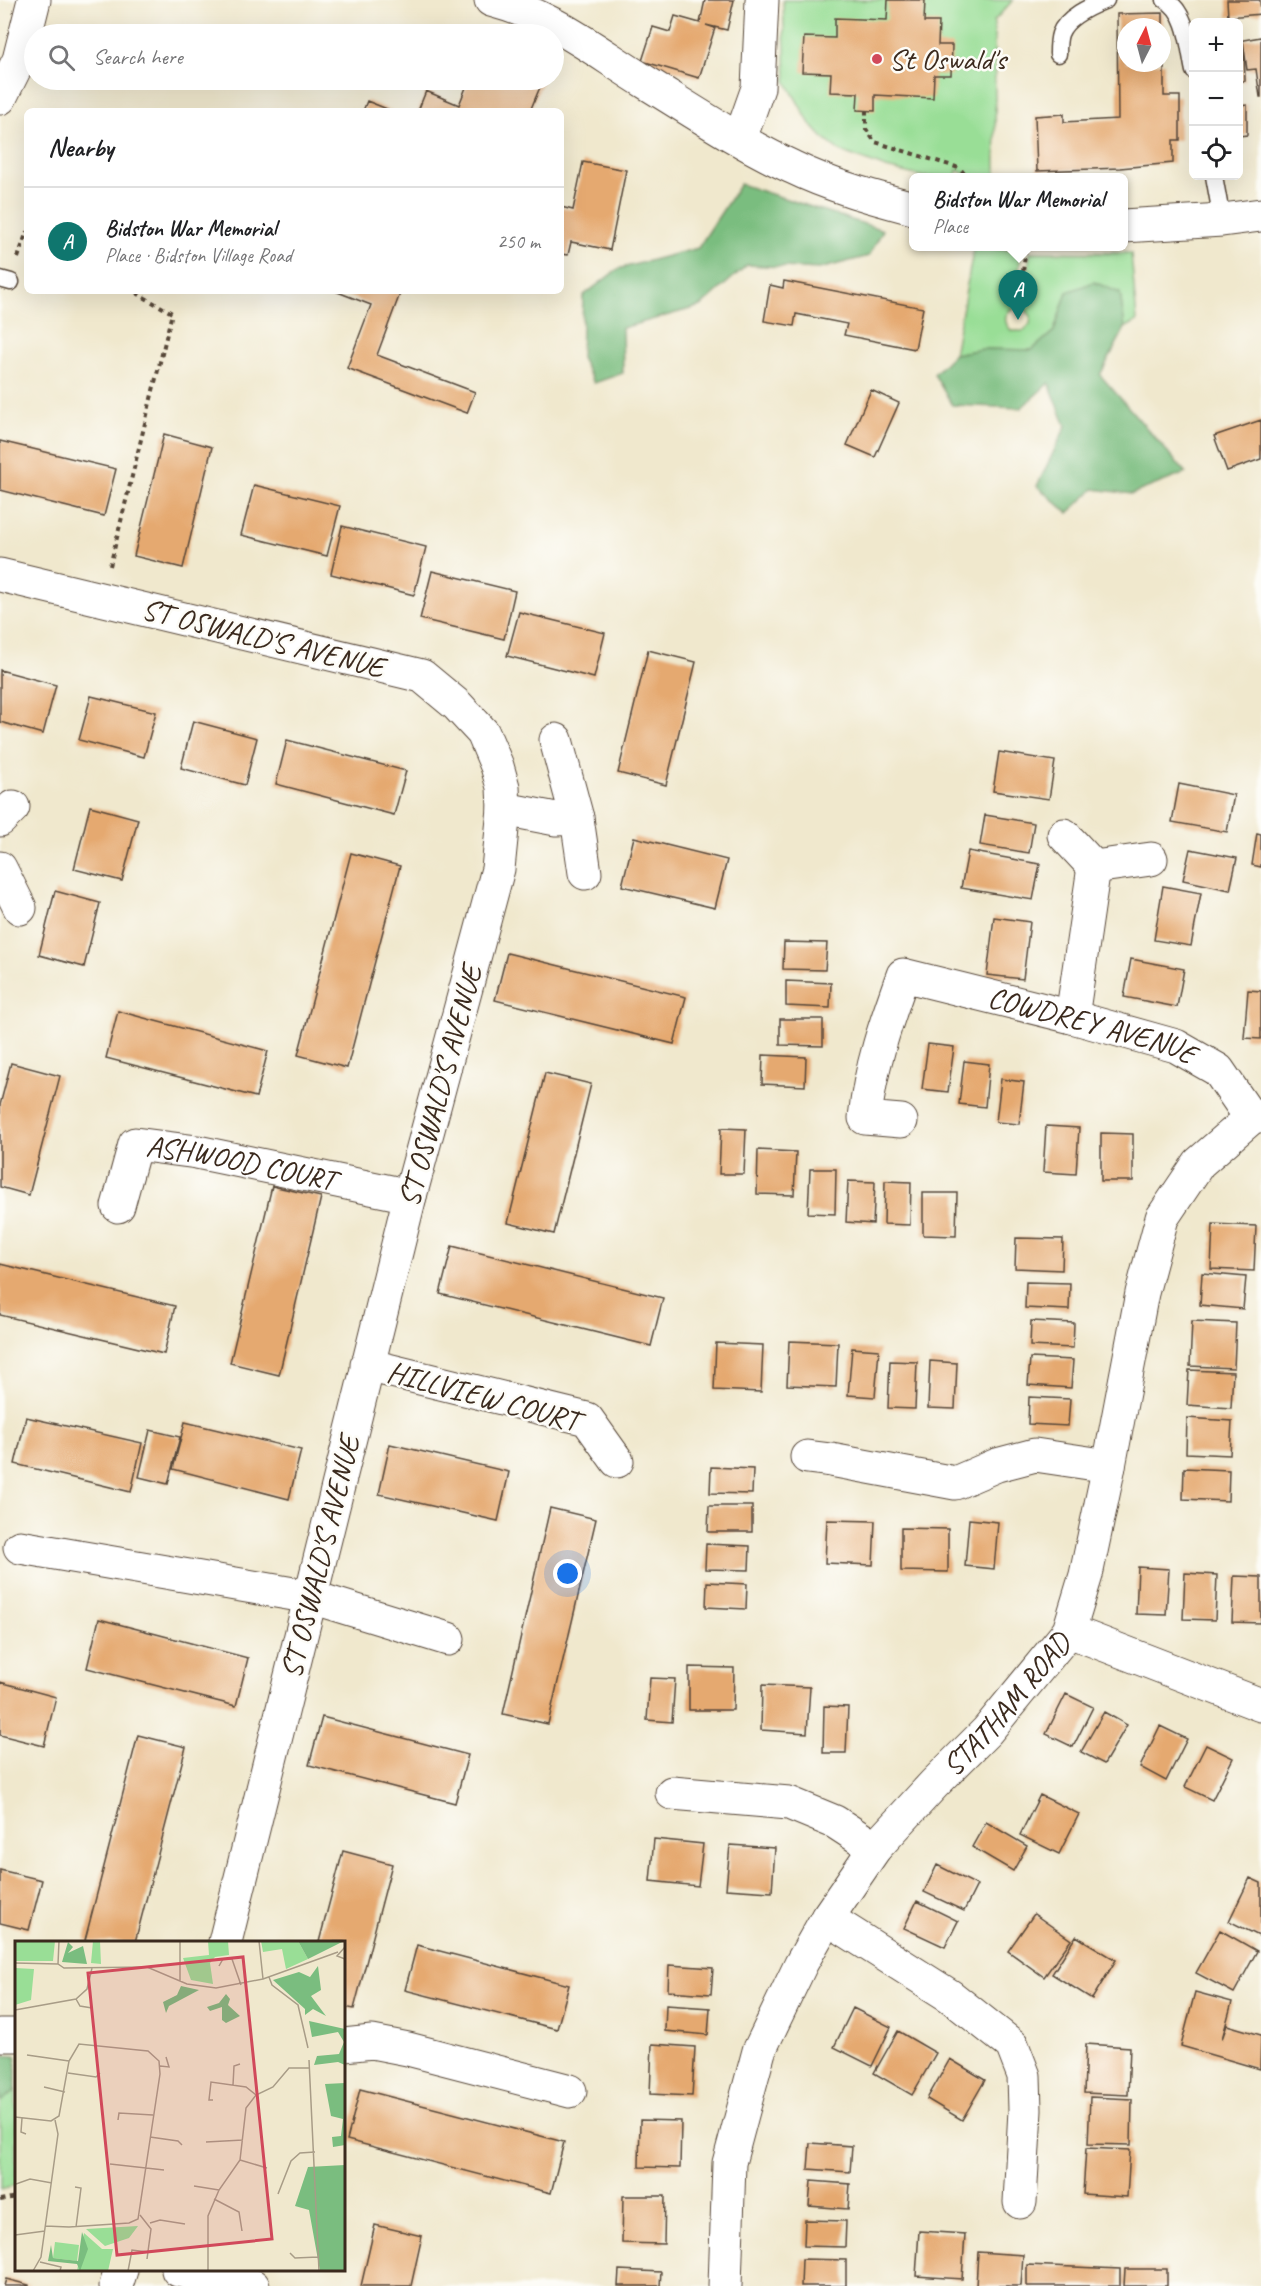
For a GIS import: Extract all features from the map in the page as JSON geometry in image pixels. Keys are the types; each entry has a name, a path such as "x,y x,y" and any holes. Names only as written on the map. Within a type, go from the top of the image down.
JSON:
{"street":[{"path":"28,24 34,0"},
{"path":"491,0 519,7 556,24"},
{"path":"740,139 758,88 762,0"},
{"path":"564,29 740,139 793,168 855,192 909,207"},
{"path":"0,98 19,60 24,40"},
{"path":"1128,226 1222,220 1261,215"},
{"name":"ST OSWALD'S AVENUE","path":"0,575 422,676 457,705 483,733 503,787 504,809 498,870 410,1196 225,1941"},
{"path":"556,740 577,818 585,873"},
{"path":"504,809 556,819 577,818"},
{"path":"1064,835 1094,867"},
{"path":"1094,867 1151,859"},
{"path":"1072,1017 1094,867"},
{"path":"0,868 20,908"},
{"name":"COWDREY AVENUE","path":"901,1120 865,1118 868,1089 880,1040 903,975 1072,1017 1176,1046 1218,1070 1256,1117"},
{"name":"STATHAM ROAD","path":"725,2286 729,2163 759,2051 801,1964 827,1918 875,1848 987,1731 1069,1631 1086,1575 1142,1293 1162,1218 1199,1163 1256,1117"},
{"name":"ASHWOOD COURT","path":"118,1206 135,1144 217,1156 410,1196"},
{"name":"HILLVIEW COURT","path":"367,1365 587,1419 617,1461"},
{"path":"807,1457 955,1483 997,1465 1035,1455 1109,1466"},
{"path":"20,1547 311,1598 448,1639"},
{"path":"1069,1631 1261,1705"},
{"path":"672,1793 789,1803 835,1822 875,1848"},
{"path":"827,1918 950,1996 1012,2045 1024,2076 1025,2110 1020,2202"},
{"path":"0,2034 15,2035"},
{"path":"345,2045 372,2042 399,2047 570,2091"},
{"path":"116,2286 121,2271"},
{"path":"183,2271 254,2286 258,2271"}],"lane":[{"path":"1058,54 1060,34 1074,17 1106,0"},
{"path":"1166,0 1176,8 1185,29 1189,48"},
{"path":"1215,180 1222,220"}],"path":[{"path":"866,110 866,129 875,142 956,167 964,173"},
{"path":"1020,307 1026,251"},
{"path":"102,599 172,314 138,294"},
{"path":"0,2200 15,2197"}],"green space":[{"path":"783,0 1013,0 994,21 996,173 963,173 957,170 957,173 909,173 886,168 840,151 810,124 786,81"},
{"path":"740,184 883,230 869,256 819,269 747,265 701,306 622,328 623,373 594,383 581,358 583,296 618,269 698,248"},
{"path":"973,251 1021,251 1015,307 1006,315 1007,325 1012,331 1024,331 1030,324 1031,316 1024,308 1030,252 1131,253 1137,321 1125,328 1120,293 1067,292 1054,331 1032,350 983,349 954,354"},
{"path":"1094,282 1120,293 1125,328 1100,375 1186,473 1132,494 1094,489 1068,513 1037,486 1066,426 1049,383 1021,408 952,405 934,374 954,354 983,349 1032,350 1054,331 1067,292"},
{"path":"0,2055 15,2056 15,2091 0,2102"},
{"path":"0,2056 15,2057 15,2185 0,2189"}],"building":[{"path":"705,0 734,0 727,30 706,25 715,28 699,78 642,61 653,27 670,32 675,16 700,23"},
{"name":"St Oswald's","path":"888,0 925,0 924,22 939,22 938,45 952,45 951,75 934,75 933,98 875,95 875,111 857,110 858,93 830,92 831,73 802,72 804,37 835,38 835,18 887,20"},
{"path":"1227,0 1260,0 1261,14 1228,17"},
{"path":"1163,13 1163,18 1117,18 1117,14"},
{"path":"1261,37 1261,97 1256,69 1247,70 1243,40"},
{"path":"1243,50 1244,50 1245,81 1243,81"},
{"path":"1118,72 1164,72 1164,96 1180,96 1180,140 1173,140 1173,163 1120,168 1037,171 1035,116 1064,114 1064,122 1118,119"},
{"path":"465,90 539,90 531,108 419,108 426,91 459,105"},
{"path":"367,101 384,108 364,108"},
{"path":"1247,105 1247,135 1243,136 1243,126 1243,106"},
{"path":"583,162 626,170 610,250 571,242 568,255 564,254 564,208 573,210"},
{"path":"784,281 923,308 915,349 844,335 847,324 796,314 794,326 764,321 770,285 783,288"},
{"path":"343,294 400,294 377,355 475,392 467,413 347,368 371,305"},
{"path":"871,390 899,403 875,457 847,445"},
{"path":"1261,420 1261,459 1227,471 1214,436"},
{"path":"164,434 212,447 183,568 134,556"},
{"path":"0,441 116,469 104,516 0,490"},
{"path":"254,485 340,506 327,556 241,535"},
{"path":"342,526 426,547 414,595 331,574"},
{"path":"432,571 515,591 504,639 420,619"},
{"path":"519,612 605,633 594,678 507,656"},
{"path":"648,650 696,662 666,785 618,773"},
{"path":"0,670 56,685 43,734 0,722"},
{"path":"91,696 156,712 144,757 79,740"},
{"path":"193,721 257,738 245,785 181,768"},
{"path":"287,740 406,771 394,815 276,784"},
{"path":"999,752 1055,761 1049,799 993,791"},
{"path":"1179,784 1234,795 1227,832 1172,822"},
{"path":"90,806 138,819 122,881 74,869"},
{"path":"985,815 1034,823 1029,853 980,845"},
{"path":"1257,833 1261,834 1261,867 1252,865"},
{"path":"634,837 727,860 715,908 622,886"},
{"path":"1190,849 1237,858 1230,890 1183,880"},
{"path":"968,851 1040,864 1033,900 961,888"},
{"path":"351,853 400,866 347,1068 298,1055"},
{"path":"1163,886 1201,893 1191,946 1154,940"},
{"path":"55,891 100,903 84,967 39,955"},
{"path":"994,917 1030,922 1023,979 987,975"},
{"path":"784,942 827,943 825,970 783,969"},
{"path":"507,953 686,997 674,1044 495,1000"},
{"path":"1131,959 1184,969 1177,1007 1124,997"},
{"path":"786,981 831,983 830,1008 786,1006"},
{"path":"1248,990 1261,991 1261,1039 1244,1038"},
{"path":"118,1011 268,1051 256,1097 106,1058"},
{"path":"780,1019 823,1019 823,1046 780,1045"},
{"path":"928,1044 954,1047 948,1092 922,1089"},
{"path":"763,1055 806,1057 805,1086 762,1084"},
{"path":"964,1061 989,1064 985,1107 959,1104"},
{"path":"11,1063 60,1076 29,1195 0,1187 0,1105"},
{"path":"545,1073 591,1084 554,1234 508,1223"},
{"path":"1001,1079 1024,1082 1019,1124 996,1122"},
{"path":"1046,1126 1079,1128 1076,1174 1043,1172"},
{"path":"721,1128 746,1129 744,1174 719,1174"},
{"path":"1101,1133 1133,1134 1133,1181 1101,1181"},
{"path":"758,1150 796,1152 794,1195 757,1194"},
{"path":"810,1169 836,1169 835,1214 808,1213"},
{"path":"848,1181 875,1182 873,1224 846,1222"},
{"path":"885,1181 911,1182 910,1225 884,1224"},
{"path":"272,1186 321,1197 279,1375 230,1363"},
{"path":"923,1193 957,1193 956,1236 923,1235"},
{"path":"1213,1224 1256,1226 1254,1271 1211,1269"},
{"path":"1016,1238 1063,1239 1062,1270 1015,1268"},
{"path":"452,1246 663,1298 651,1346 440,1294"},
{"path":"0,1264 175,1306 164,1354 0,1315"},
{"path":"1202,1273 1246,1277 1243,1309 1200,1305"},
{"path":"1026,1282 1070,1283 1069,1310 1025,1308"},
{"path":"1031,1321 1074,1323 1073,1348 1030,1346"},
{"path":"1192,1321 1236,1323 1234,1368 1190,1366"},
{"path":"789,1341 838,1343 836,1387 787,1385"},
{"path":"716,1343 763,1345 761,1392 714,1390"},
{"path":"852,1348 879,1350 875,1397 848,1395"},
{"path":"1030,1358 1073,1360 1071,1388 1028,1385"},
{"path":"890,1361 917,1362 915,1409 888,1408"},
{"path":"930,1361 957,1363 955,1409 928,1408"},
{"path":"1189,1370 1233,1372 1231,1408 1187,1405"},
{"path":"1029,1397 1070,1399 1068,1426 1028,1424"},
{"path":"26,1417 142,1443 131,1492 15,1464"},
{"path":"1187,1418 1232,1421 1230,1455 1186,1453"},
{"path":"185,1422 301,1450 289,1499 173,1469"},
{"path":"150,1430 180,1437 168,1484 139,1477"},
{"path":"390,1444 509,1472 498,1521 379,1494"},
{"path":"711,1467 753,1469 752,1494 710,1493"},
{"path":"1184,1468 1229,1470 1228,1501 1183,1499"},
{"path":"709,1506 752,1506 752,1532 708,1532"},
{"path":"550,1508 596,1519 548,1724 503,1714"},
{"path":"969,1519 998,1522 994,1569 965,1566"},
{"path":"827,1520 875,1521 873,1565 825,1563"},
{"path":"901,1528 948,1529 948,1572 901,1571"},
{"path":"706,1544 750,1546 749,1570 705,1569"},
{"path":"1138,1567 1169,1569 1166,1615 1136,1614"},
{"path":"1185,1573 1217,1575 1215,1620 1183,1619"},
{"path":"1234,1576 1261,1577 1261,1623 1232,1622"},
{"path":"707,1582 747,1584 746,1609 706,1607"},
{"path":"99,1619 248,1658 236,1706 87,1668"},
{"path":"689,1667 734,1668 733,1710 689,1710"},
{"path":"650,1678 675,1679 672,1722 647,1720"},
{"path":"0,1682 56,1697 44,1746 0,1735"},
{"path":"762,1685 810,1687 807,1733 761,1730"},
{"path":"1066,1694 1093,1707 1073,1747 1046,1734"},
{"path":"824,1706 848,1707 846,1753 823,1753"},
{"path":"1104,1712 1127,1725 1104,1764 1081,1752"},
{"path":"322,1717 468,1755 455,1803 309,1765"},
{"path":"1160,1726 1187,1739 1166,1781 1140,1767"},
{"path":"138,1735 186,1747 135,1941 85,1940"},
{"path":"1206,1745 1233,1758 1212,1800 1185,1787"},
{"path":"1040,1795 1079,1814 1059,1854 1020,1835"},
{"path":"986,1822 1027,1846 1013,1871 972,1847"},
{"path":"654,1839 703,1844 698,1886 650,1881"},
{"path":"730,1845 775,1848 772,1892 726,1889"},
{"path":"343,1851 392,1864 354,2009 345,2007 345,1941 319,1941"},
{"path":"937,1865 977,1885 964,1911 924,1892"},
{"path":"0,1870 42,1880 29,1930 0,1923"},
{"path":"1250,1878 1261,1883 1261,1937 1229,1921"},
{"path":"917,1901 958,1921 945,1947 904,1928"},
{"path":"1034,1914 1071,1940 1044,1977 1008,1951"},
{"path":"1220,1930 1257,1951 1234,1993 1196,1973"},
{"path":"1076,1936 1116,1960 1092,1999 1052,1974"},
{"path":"417,1945 569,1985 557,2029 405,1990"},
{"path":"669,1965 713,1968 711,1994 668,1991"},
{"path":"1195,1992 1232,2002 1222,2039 1227,2025 1261,2035 1260,2069 1181,2046"},
{"path":"666,2005 710,2008 708,2035 665,2031"},
{"path":"853,2008 891,2027 872,2066 834,2047"},
{"path":"898,2031 936,2053 912,2095 874,2073"},
{"path":"652,2044 695,2047 692,2096 650,2094"},
{"path":"1086,2044 1130,2047 1128,2095 1084,2093"},
{"path":"950,2059 985,2080 962,2120 927,2099"},
{"path":"360,2089 564,2142 551,2193 347,2140"},
{"path":"1090,2097 1132,2099 1131,2145 1088,2144"},
{"path":"640,2120 681,2121 680,2168 639,2167"},
{"path":"810,2143 852,2146 850,2172 808,2169"},
{"path":"1086,2148 1130,2150 1127,2197 1083,2194"},
{"path":"811,2181 850,2184 848,2209 809,2206"},
{"path":"623,2196 665,2196 664,2244 622,2243"},
{"path":"805,2220 846,2221 845,2247 804,2246"},
{"path":"375,2225 422,2236 411,2286 361,2286"},
{"path":"919,2231 965,2234 962,2279 916,2276"},
{"path":"978,2252 1023,2255 1021,2286 976,2286"},
{"path":"802,2259 846,2260 846,2286 801,2286"},
{"path":"1027,2265 1120,2269 1120,2286 1027,2286"},
{"path":"1125,2269 1167,2269 1167,2286 1124,2286"},
{"path":"619,2270 661,2272 660,2286 618,2286"},
{"path":"6,2279 29,2285 29,2286 4,2286"}],"place":[{"name":"St Oswald's","path":"877,59"},
{"name":"Bidston War Memorial","path":"1018,320"}]}
